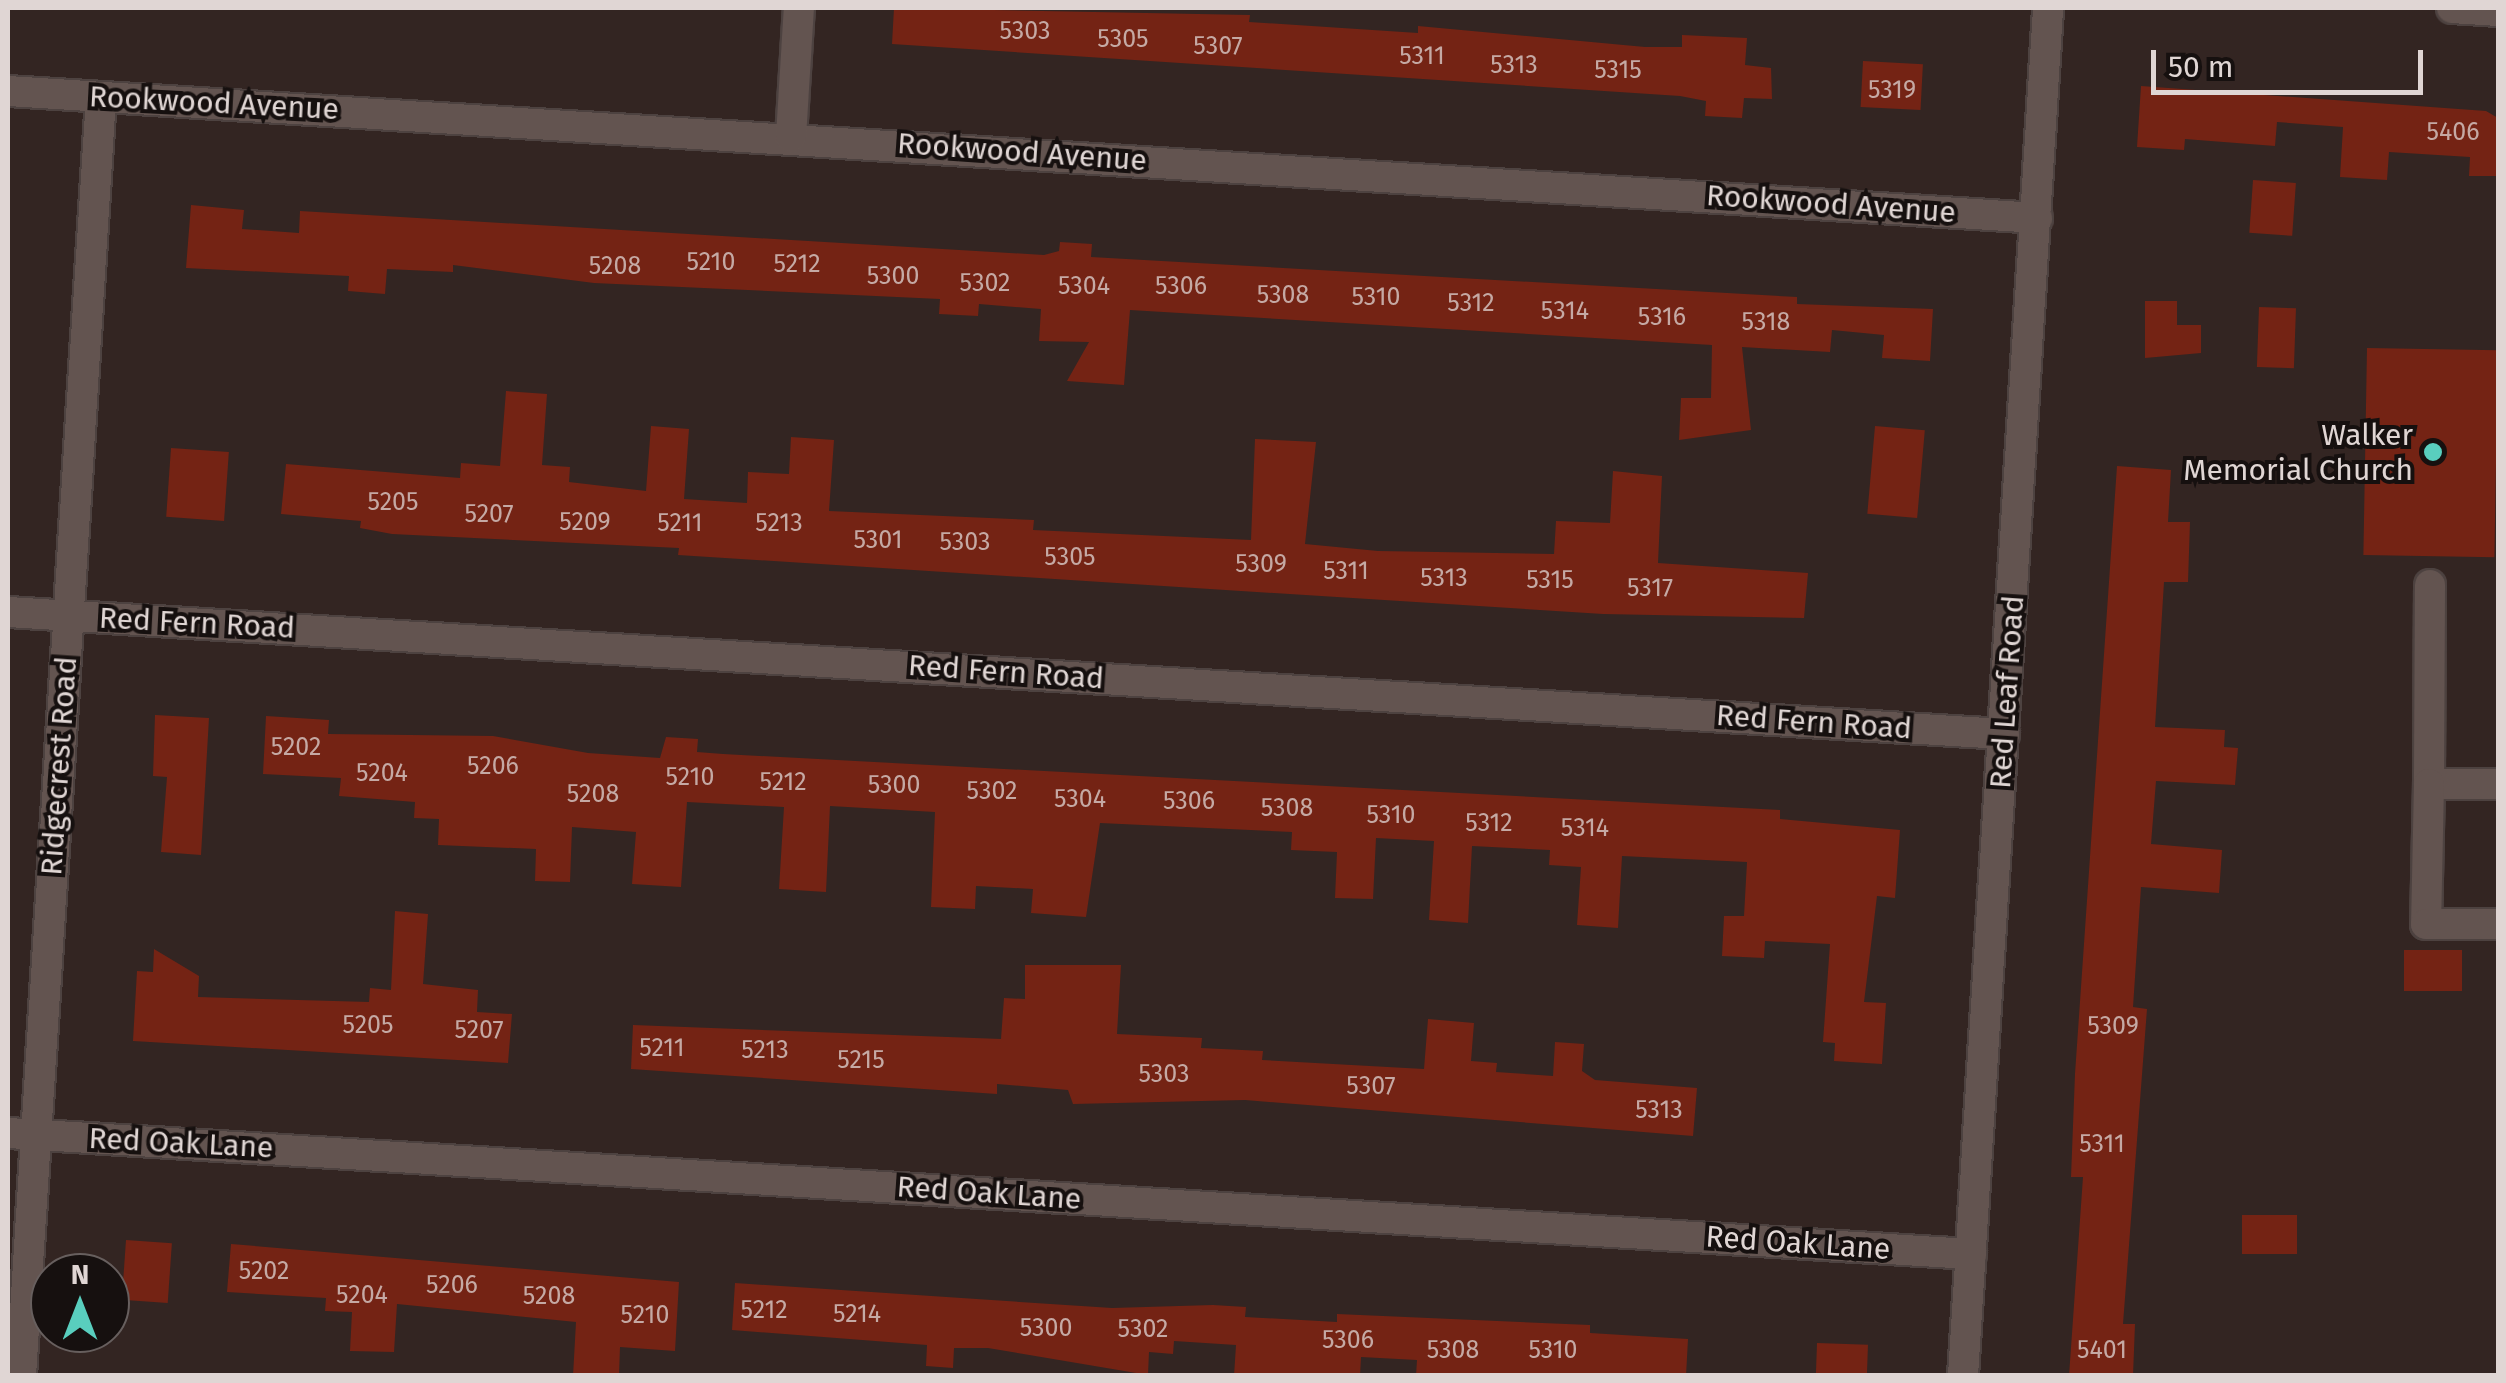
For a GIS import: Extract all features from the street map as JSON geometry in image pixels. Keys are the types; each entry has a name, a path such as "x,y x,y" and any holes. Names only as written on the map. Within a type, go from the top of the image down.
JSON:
{"street":[{"path":"791,137 799,8"},
{"name":"Red Leaf Road","path":"1963,1376 2048,8"},
{"path":"2452,8 2498,10"},
{"name":"Rookwood Avenue","path":"8,92 791,137 2037,218"},
{"name":"Ridgecrest Road","path":"21,1376 22,1134 69,616 101,97"},
{"path":"2430,585 2426,924 2498,924"},
{"name":"Red Fern Road","path":"8,612 2004,734"},
{"path":"2429,784 2498,784"},
{"name":"Red Oak Lane","path":"22,1134 1971,1254"}],"building":[{"path":"894,8 1250,15 1249,22 1418,33 1418,26 1645,47 1682,47 1682,35 1747,38 1745,65 1771,68 1772,99 1744,98 1742,118 1705,116 1706,101 1680,96 892,44"},
{"path":"1863,61 1923,64 1921,110 1861,107"},
{"path":"2141,86 2486,111 2498,118 2498,176 2469,176 2470,157 2389,152 2387,180 2340,177 2343,127 2277,122 2275,146 2185,139 2184,150 2137,147"},
{"path":"2253,180 2296,183 2292,236 2249,233"},
{"path":"191,205 244,210 242,229 299,233 300,211 1044,255 1059,251 1060,242 1092,244 1091,257 1797,297 1797,304 1933,309 1930,361 1882,358 1884,335 1832,330 1830,352 1742,347 1751,430 1679,440 1681,398 1711,398 1712,345 1130,310 1124,385 1067,381 1089,342 1039,341 1041,309 979,304 978,316 939,314 940,299 594,283 453,265 453,272 387,269 385,294 348,291 349,276 186,268"},
{"path":"2145,301 2177,301 2177,325 2201,325 2201,353 2145,358"},
{"path":"2259,307 2296,308 2294,368 2257,367"},
{"name":"Walker Memorial Church","path":"2367,348 2498,350 2494,557 2363,555"},
{"path":"506,391 547,394 542,465 570,467 569,482 646,491 651,426 689,429 684,499 747,503 748,472 789,474 791,437 834,440 829,511 1034,520 1033,530 1251,540 1255,439 1316,442 1305,544 1378,551 1554,554 1556,521 1610,523 1613,471 1662,476 1658,563 1808,573 1804,618 1603,614 678,555 679,548 392,534 360,528 361,521 281,514 286,464 460,478 461,463 500,466"},
{"path":"1875,426 1925,430 1917,518 1867,514"},
{"path":"171,448 229,452 224,521 166,517"},
{"path":"2117,466 2171,470 2168,522 2190,522 2188,582 2164,582 2155,727 2225,730 2224,747 2238,748 2235,785 2156,781 2151,844 2222,850 2219,893 2141,887 2133,1007 2147,1009 2123,1324 2135,1324 2133,1376 2069,1376 2083,1177 2071,1177 2075,1074"},
{"path":"155,715 209,718 201,855 161,852 167,777 153,776"},
{"path":"266,716 329,720 328,734 493,736 588,753 660,758 666,737 698,739 697,752 723,754 1780,810 1780,819 1900,830 1895,898 1877,896 1864,1002 1886,1003 1882,1064 1834,1061 1835,1043 1823,1042 1830,944 1765,941 1764,958 1722,956 1724,916 1744,916 1747,862 1622,856 1618,928 1577,925 1581,867 1549,865 1550,850 1472,846 1468,923 1429,920 1434,841 1376,838 1373,899 1335,898 1337,852 1291,850 1292,832 1100,823 1086,917 1031,913 1033,889 976,886 975,909 931,907 935,812 830,806 826,892 779,889 784,807 687,802 681,887 632,884 636,832 572,827 570,882 535,881 536,849 438,845 439,819 414,818 415,802 339,796 341,778 263,774"},
{"path":"395,911 428,914 423,984 478,990 477,1012 512,1014 508,1063 133,1041 137,971 153,972 154,949 199,976 198,997 369,1002 370,988 391,990"},
{"path":"2404,950 2462,950 2462,991 2404,991"},
{"path":"1025,965 1121,965 1117,1034 1202,1038 1201,1048 1263,1051 1262,1060 1424,1069 1428,1019 1474,1023 1471,1061 1497,1063 1496,1072 1553,1076 1555,1042 1584,1044 1582,1071 1595,1080 1697,1088 1693,1136 1245,1100 1073,1104 1068,1090 997,1084 997,1094 631,1069 633,1025 1001,1039 1004,998 1025,999"},
{"path":"2242,1215 2297,1215 2297,1254 2242,1254"},
{"path":"126,1240 172,1243 168,1303 130,1300 130,1253 125,1253"},
{"path":"231,1244 679,1282 675,1351 620,1347 619,1376 573,1376 576,1322 397,1304 394,1352 350,1351 352,1312 325,1311 326,1298 227,1292"},
{"path":"735,1283 1112,1308 1246,1307 1245,1317 1337,1322 1337,1314 1590,1325 1590,1333 1688,1339 1686,1376 1416,1376 1417,1360 1361,1357 1360,1376 1234,1376 1236,1345 1174,1341 1173,1354 1149,1352 1148,1375 988,1348 954,1348 953,1368 926,1366 927,1345 732,1330"},
{"path":"1817,1343 1868,1345 1867,1376 1816,1376"}],"place":[{"name":"Walker Memorial Church","path":"2433,452"}]}
